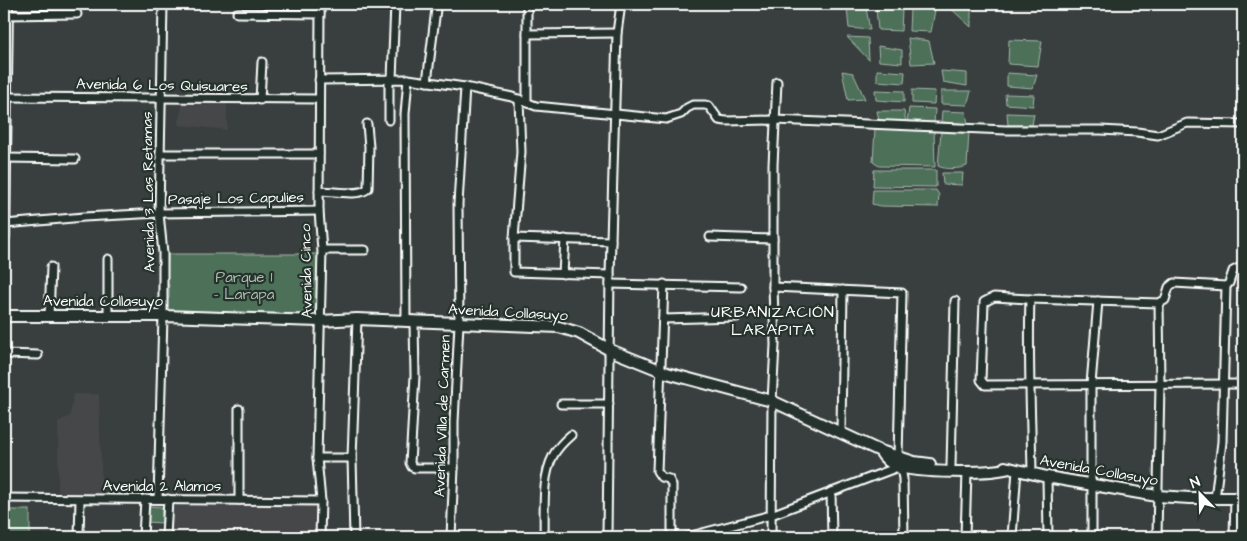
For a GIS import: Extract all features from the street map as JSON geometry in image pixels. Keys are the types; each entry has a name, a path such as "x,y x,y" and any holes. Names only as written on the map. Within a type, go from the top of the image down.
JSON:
{"street":[{"path":"4,236 5,15 7,4"},
{"name":"Avenida 3 Las Retamas","path":"158,499 163,316 163,254 159,213 163,4"},
{"name":"Avenida Cinco","path":"320,4 319,212 322,250 317,458 321,501 320,537"},
{"path":"390,120 395,4"},
{"path":"527,102 528,4"},
{"path":"607,537 610,275 617,33 621,4"},
{"path":"427,82 436,9"},
{"path":"237,12 320,14"},
{"path":"5,15 77,14"},
{"path":"527,34 617,33"},
{"path":"260,100 262,62"},
{"path":"408,79 405,114 410,322 415,376 410,463 415,468 454,468"},
{"path":"319,80 408,79 465,87 519,99 536,106 666,119 681,114 693,105 705,105 709,106 719,120 775,120 1006,130 1101,130 1158,135 1186,123 1243,124"},
{"path":"771,537 772,401 775,345 772,287 772,165 777,82"},
{"name":"Avenida Villa de Carmen","path":"451,537 459,324 458,204 465,87"},
{"name":"Avenida 6 Los Quisuares","path":"5,104 161,98 319,100"},
{"path":"519,99 521,152 514,238 514,272 610,275"},
{"path":"319,191 360,193 367,190 370,147 367,124"},
{"path":"160,154 319,154"},
{"path":"5,158 75,159"},
{"name":"Pasaje Los Capulies","path":"5,224 159,213 319,212"},
{"path":"710,237 772,239"},
{"path":"514,238 611,241"},
{"path":"563,274 565,239"},
{"path":"322,250 366,250"},
{"path":"108,259 108,315"},
{"path":"1215,499 1222,442 1226,286 1234,271 1243,266"},
{"path":"48,317 51,267"},
{"path":"1226,286 1174,283 1168,287 1165,300 1160,302 994,297 984,302 981,380 985,385 1243,384"},
{"path":"610,284 741,287"},
{"path":"664,284 657,471 662,477 669,479 672,485 672,537"},
{"path":"687,537 771,515 898,467 902,458 902,293 772,287"},
{"path":"841,431 843,290"},
{"path":"1030,299 1028,354 1032,473"},
{"path":"955,301 959,469 965,537"},
{"path":"1092,537 1092,384 1098,301"},
{"path":"1157,537 1160,302"},
{"name":"Avenida Collasuyo","path":"4,316 163,316 320,322 357,319 559,328 579,333 610,350 660,370 772,401 841,431 880,451 919,463 959,469"},
{"path":"663,319 737,318"},
{"path":"354,537 352,458 357,319"},
{"path":"4,354 38,355"},
{"path":"561,404 609,404"},
{"path":"239,409 239,500"},
{"path":"544,537 546,486 550,464 554,454 571,435"},
{"name":"Avenida Collasuyo","path":"880,451 888,462 898,467 1000,471 1013,469 1046,477 1157,496 1215,499 1239,498"},
{"path":"317,458 352,458"},
{"path":"898,467 903,479 904,537"},
{"path":"1012,537 1013,469"},
{"path":"1046,477 1048,537"},
{"path":"831,492 832,537"},
{"name":"Avenida 2 Alamos","path":"4,498 321,501"},
{"path":"1234,537 1239,498"},
{"path":"144,537 145,499"},
{"path":"166,537 168,499"},
{"path":"79,537 80,500"}],"shaded area":[{"path":"227,104 227,130 178,125 182,105"},
{"path":"73,394 99,394 102,495 58,494 58,422 70,416"},
{"path":"315,504 314,537 169,537 170,506"}],"green space":[{"path":"946,4 971,4 971,27"},
{"path":"866,8 870,30 849,28 847,9"},
{"path":"876,8 902,10 901,31 878,30"},
{"path":"910,9 935,10 931,32 909,31"},
{"path":"847,37 868,38 869,60"},
{"path":"908,38 929,41 934,63 911,64"},
{"path":"1009,40 1042,41 1038,66 1008,64"},
{"path":"878,46 902,50 902,63 879,61"},
{"path":"877,70 905,72 904,83 877,81"},
{"path":"842,71 853,73 865,99 848,100"},
{"path":"941,71 967,73 967,86 943,82"},
{"path":"1007,73 1037,75 1033,88 1007,86"},
{"path":"875,90 904,91 904,102 876,100"},
{"path":"912,90 935,91 934,104 912,103"},
{"path":"941,91 971,91 967,105 941,104"},
{"path":"1005,94 1034,95 1033,106 1006,104"},
{"path":"909,108 935,109 934,124 907,123"},
{"path":"877,111 904,111 906,122 879,120"},
{"path":"942,111 966,112 968,124 941,122"},
{"path":"1007,113 1034,114 1032,125 1008,125"},
{"path":"875,128 934,130 935,167 879,166 873,162"},
{"path":"941,131 969,131 967,166 952,169 938,166"},
{"path":"874,170 936,170 936,187 873,186"},
{"path":"942,173 963,173 962,185 943,184"},
{"path":"873,190 936,190 939,195 938,207 880,206 872,204"},
{"name":"Parque 1 - Larapa","path":"168,254 320,254 318,316 167,312 167,300 169,298 167,282"},
{"path":"146,506 162,507 162,523 146,522"},
{"path":"9,510 30,510 30,537 9,537"}],"district":[{"name":"URBANIZACIÓN LARAPITA","path":"773,320"}]}
